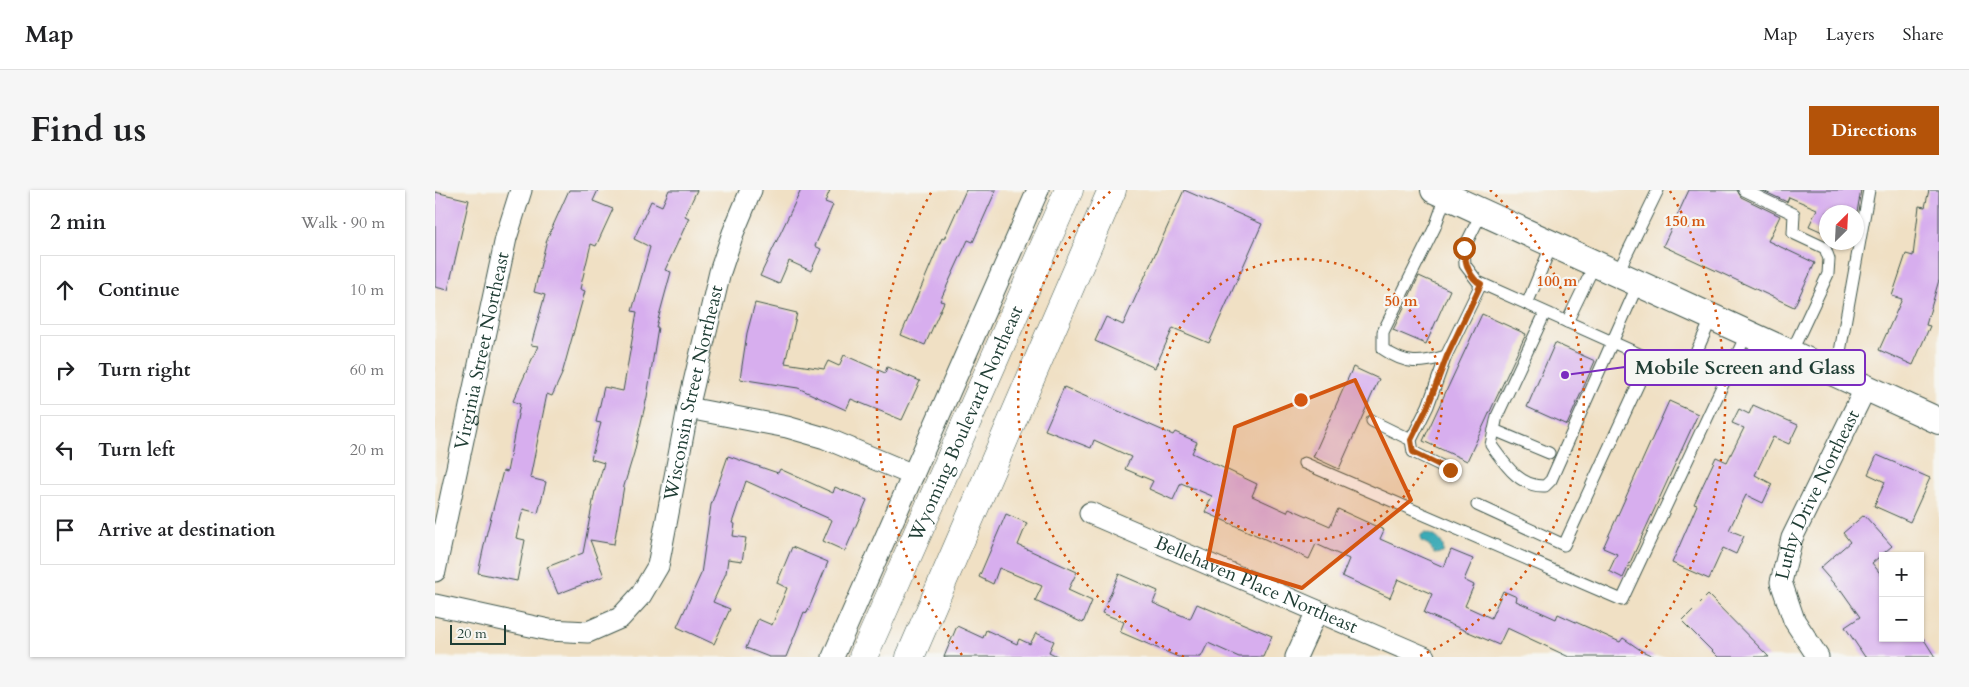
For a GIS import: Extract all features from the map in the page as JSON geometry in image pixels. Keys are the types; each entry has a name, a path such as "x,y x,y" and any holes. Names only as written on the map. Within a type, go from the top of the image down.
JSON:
{"main road":[{"name":"Wyoming Boulevard Northeast","path":"863,657 1069,190"},
{"path":"910,657 1112,190"}],"street":[{"name":"Virginia Street Northeast","path":"435,571 506,238 521,190"},
{"name":"Wisconsin Street Northeast","path":"435,605 549,630 588,632 621,618 641,596 658,566 689,408 720,272 733,233 751,190"},
{"path":"833,657 1038,190"},
{"path":"1440,193 1939,421"},
{"name":"Luthy Drive Northeast","path":"1818,657 1794,620 1781,582 1792,538 1866,387"},
{"path":"689,408 787,427 825,438 913,475"},
{"name":"Bellehaven Place Northeast","path":"1090,512 1424,657"},
{"path":"1296,657 1317,611"}],"lane":[{"path":"1567,322 1617,274 1658,190"},
{"path":"1744,190 1794,214 1793,233 1825,248 1829,259 1828,274 1791,353"},
{"path":"1836,374 1869,190"},
{"path":"1440,193 1435,227 1383,332 1383,349 1397,358 1420,362 1447,356"},
{"path":"1482,212 1464,248 1465,265 1481,284 1686,375 1713,317"},
{"path":"1527,304 1552,244"},
{"path":"1545,312 1497,416 1491,445 1513,474 1537,487 1545,486 1551,480 1613,342 1617,274"},
{"path":"1450,470 1413,452 1411,440 1428,406 1447,356 1481,284"},
{"path":"1305,463 1622,600 1747,333"},
{"path":"1477,506 1564,545 1650,359"},
{"path":"1372,422 1411,440"},
{"path":"1494,430 1549,453"}],"highlighted area":[{"path":"1355,380 1411,500 1302,588 1208,559 1235,427"}],"water":[{"path":"1424,533 1439,539 1443,545 1443,553 1434,554 1429,545 1421,541 1421,535"}],"building":[{"path":"569,190 598,190 593,201 613,209 596,246 591,244 580,289 585,291 562,374 552,396 547,394 530,478 546,482 538,513 523,509 516,538 525,540 517,581 478,573 503,471 507,472 520,404 513,401 538,346 531,345 545,295 534,292 547,239"},
{"path":"669,190 697,190 685,216 689,218 665,270 671,272 656,327 658,327 647,397 624,486 614,544 590,540 604,576 558,594 547,567 583,553 595,491 604,463 591,459 601,423 596,422 604,387 623,391 637,312 632,311 650,247 634,239 651,201 662,206"},
{"path":"801,190 830,190 825,202 833,205 815,246 821,249 811,271 789,261 779,284 760,276"},
{"path":"966,190 996,190 973,242 968,240 940,301 944,302 925,345 901,335 942,238 944,239"},
{"path":"1184,190 1262,224 1209,343 1173,328 1155,368 1095,341 1106,317 1123,325"},
{"path":"1689,190 1737,190 1741,197 1780,216 1768,241 1815,263 1794,307 1663,246"},
{"path":"1761,190 1861,190 1858,205 1819,205 1819,230 1809,226 1817,209 1789,197 1787,202"},
{"path":"1929,190 1939,190 1939,280 1926,325 1930,326 1913,365 1879,350 1902,299 1892,296 1906,254 1913,256 1919,206 1925,207"},
{"path":"435,192 469,200 448,290 435,287"},
{"path":"1419,276 1450,290 1426,344 1393,330"},
{"path":"755,303 797,313 785,363 824,369 828,361 839,366 844,355 885,373 887,367 920,381 902,420 851,399 846,410 798,388 740,379 747,333"},
{"path":"1482,314 1526,334 1467,461 1423,441"},
{"path":"1555,343 1595,361 1567,425 1527,407"},
{"path":"1353,367 1379,379 1339,469 1313,457"},
{"path":"1064,387 1173,435 1175,432 1197,442 1192,453 1257,484 1252,496 1287,512 1289,508 1330,526 1338,509 1384,530 1380,539 1444,567 1451,550 1473,559 1464,580 1474,585 1465,606 1491,618 1503,591 1517,597 1516,601 1556,619 1558,614 1620,642 1623,638 1655,657 1569,657 1507,628 1499,645 1424,613 1432,594 1398,579 1390,598 1342,576 1349,559 1316,544 1309,559 1205,512 1212,496 1181,483 1173,500 1149,489 1153,481 1125,469 1131,457 1094,440 1091,448 1045,430"},
{"path":"1669,401 1698,414 1623,578 1609,571 1617,554 1603,548"},
{"path":"1753,405 1798,425 1789,444 1773,437 1755,475 1772,484 1763,503 1746,495 1729,530 1744,536 1736,554 1723,548 1709,579 1672,563 1697,505 1694,504 1716,457 1727,462 1744,428 1732,423 1739,409 1749,414"},
{"path":"1877,455 1930,478 1910,522 1874,506 1885,482 1868,474"},
{"path":"728,456 778,473 780,469 833,493 835,487 867,500 845,551 823,541 832,520 746,481 732,523 735,524 733,536 746,538 742,561 728,559 726,573 713,602 730,609 714,644 677,627 701,574 711,505"},
{"path":"1006,514 1027,523 1018,545 1077,572 1068,590 1092,601 1083,623 1035,601 1042,586 999,568 993,584 979,577"},
{"path":"1864,515 1892,546 1885,552 1879,552 1879,557 1872,563 1879,572 1879,642 1924,642 1924,640 1935,657 1865,657 1845,627 1860,617 1841,590 1820,568 1850,542 1843,533"},
{"path":"792,547 828,562 807,613 804,612 786,657 769,657 746,648 758,619 772,625 787,588 777,583"},
{"path":"1119,574 1158,591 1153,603 1190,619 1197,604 1272,636 1263,657 1239,657 1208,643 1201,657 1178,657 1120,632 1124,622 1102,613"},
{"path":"1708,595 1769,657 1718,657 1682,621"},
{"path":"957,626 983,638 986,630 1017,644 1019,639 1030,644 1036,633 1054,641 1049,652 1059,657 944,657"}],"place":[{"name":"Mobile Screen and Glass","path":"1565,375"}],"route":[{"path":"1450,470 1413,452 1411,440 1428,406 1447,356 1481,284 1465,265 1464,248"}]}
